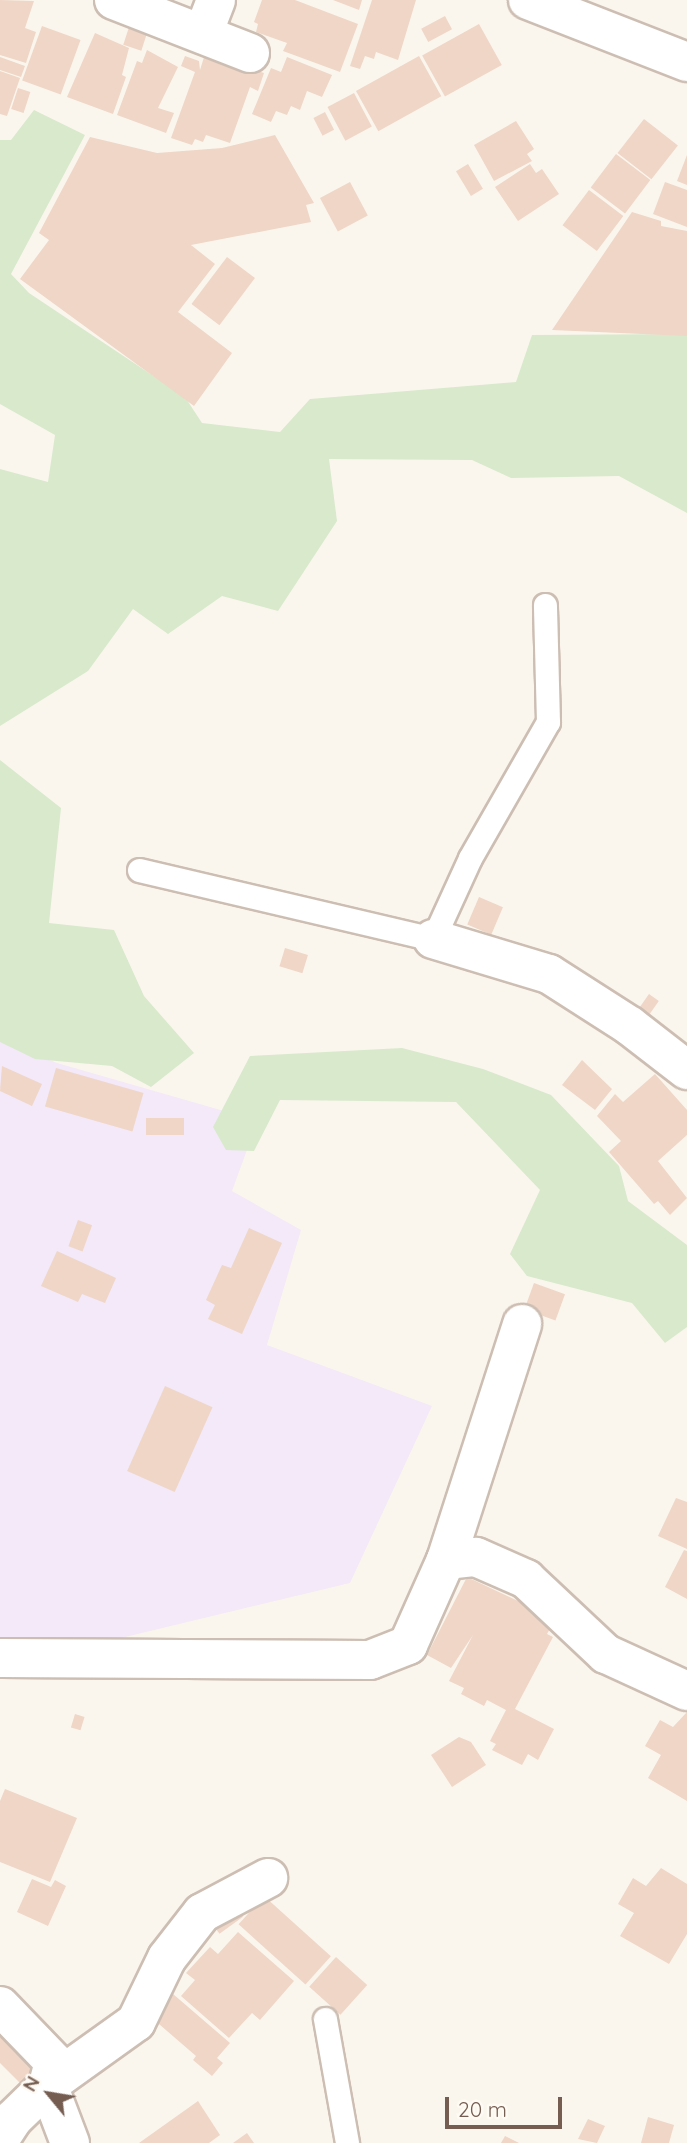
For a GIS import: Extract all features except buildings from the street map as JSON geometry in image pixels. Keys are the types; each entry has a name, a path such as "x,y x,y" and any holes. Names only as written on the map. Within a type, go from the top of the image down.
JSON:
{"street":[{"path":"114,0 209,17 250,53"},
{"path":"528,0 687,62"},
{"path":"433,939 549,974 630,1026 687,1070"},
{"path":"0,1658 370,1660 408,1645 446,1560 522,1324"},
{"path":"446,1560 476,1557 526,1579 606,1654 687,1691"},
{"path":"0,2140 13,2119 48,2085 136,2022 167,1958 202,1913 268,1878"},
{"path":"0,2007 54,2062 48,2085 70,2143"}],"lane":[{"path":"139,870 433,939 470,858 548,722 545,605"},
{"path":"325,2019 348,2143"}],"shaded area":[{"path":"0,1039 57,1063 224,1111 255,1128 232,1191 301,1230 267,1345 432,1406 350,1583 121,1638 0,1639"}],"green space":[{"path":"34,110 85,135 11,274 29,293 185,397 202,423 280,432 310,399 516,382 532,335 687,334 687,513 619,476 511,478 472,460 329,459 337,521 278,611 222,596 168,634 133,609 88,671 0,726 0,469 48,482 55,435 0,404 0,140 11,140"},
{"path":"0,760 61,808 49,923 114,930 144,996 194,1053 151,1087 112,1066 35,1059 0,1042"},
{"path":"402,1048 483,1069 551,1095 619,1166 628,1201 687,1245 687,1327 665,1343 632,1303 527,1276 510,1254 540,1190 456,1102 280,1100 254,1151 226,1150 213,1127 250,1056"}]}
